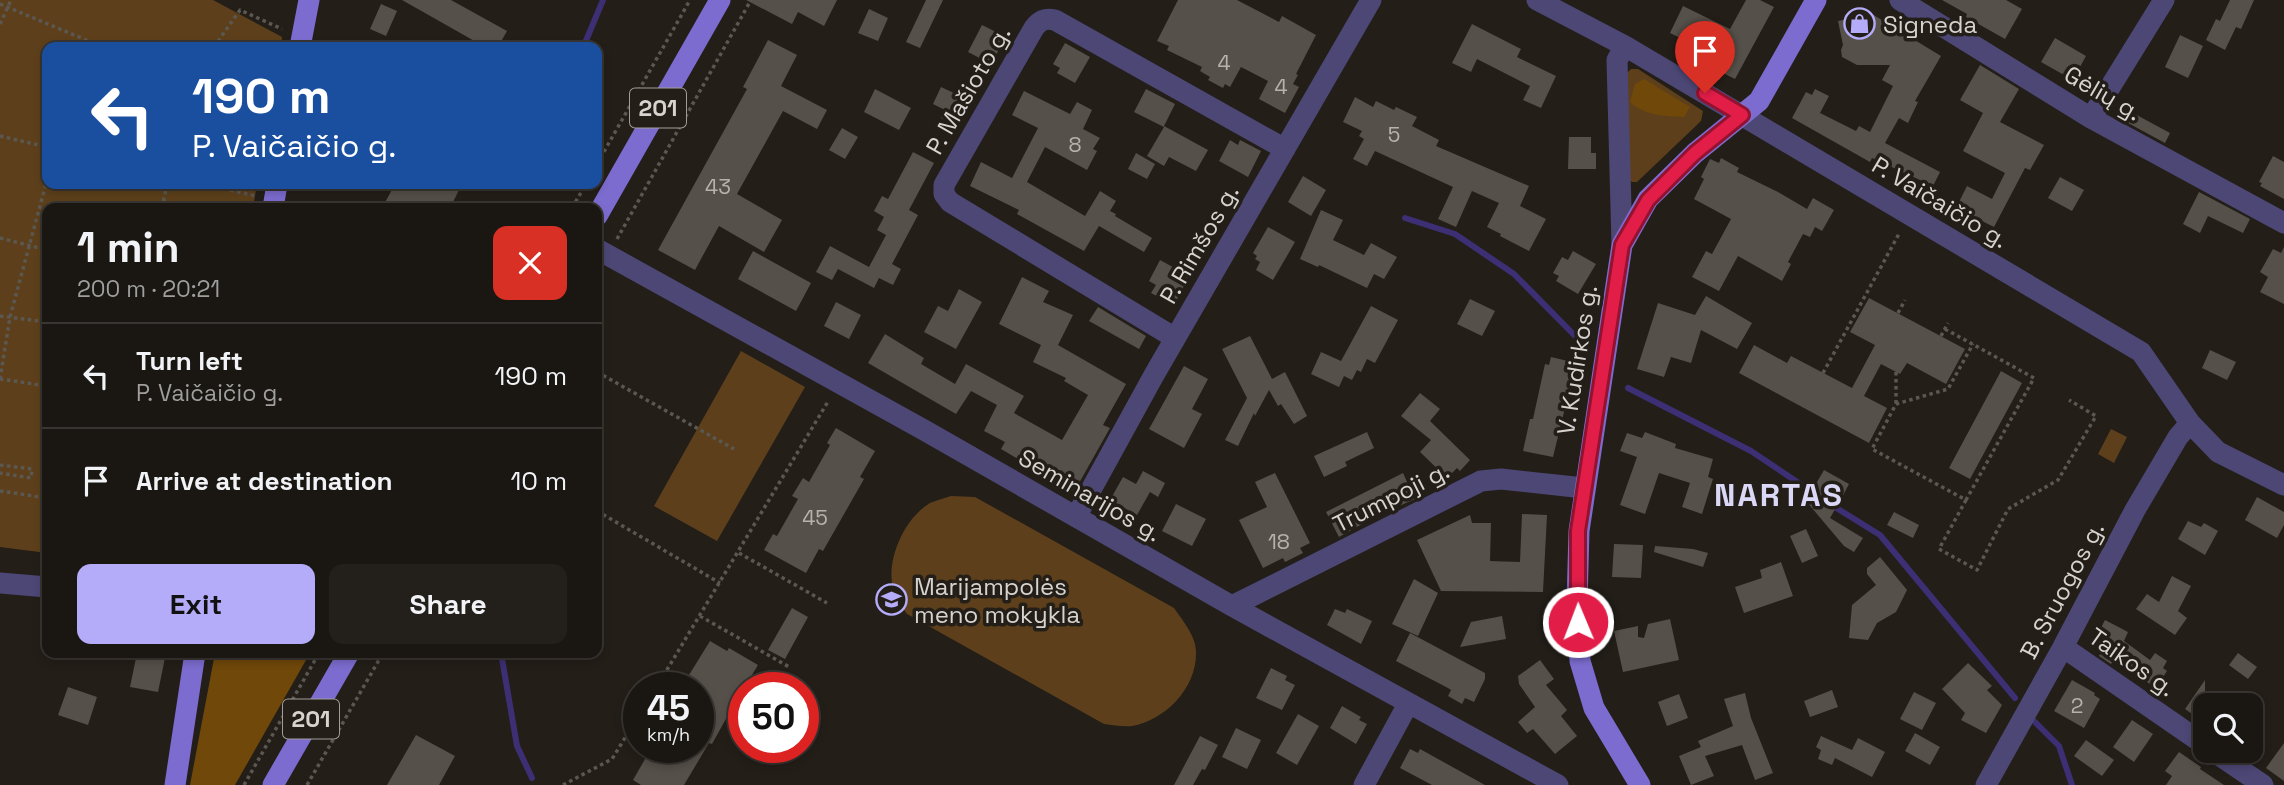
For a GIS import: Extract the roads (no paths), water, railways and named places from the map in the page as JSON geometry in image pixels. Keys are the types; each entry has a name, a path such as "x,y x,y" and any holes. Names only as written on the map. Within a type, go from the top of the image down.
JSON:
{"main road":[{"path":"301,42 309,0"},
{"name":"201","path":"602,207 720,0"},
{"name":"V. Kudirkos g.","path":"1640,785 1594,708 1580,662 1577,603 1578,531 1622,245 1648,200 1695,153 1759,101 1816,0"},
{"path":"175,785 194,658"},
{"name":"201","path":"273,785 346,658"}],"street":[{"name":"P. Rimšos g.","path":"1076,517 1175,338 1371,0"},
{"name":"P. Vaičaičio g.","path":"1537,0 1625,46 2141,352 2190,423 2218,452 2284,485"},
{"name":"Gėlių g.","path":"1900,0 2091,118 2284,223"},
{"path":"2091,118 2164,0"},
{"name":"P. Mašioto g.","path":"1175,338 950,202 944,194 944,185 1034,28 1047,18 1055,20 1285,149"},
{"path":"1622,245 1618,60 1625,46"},
{"path":"1620,184 1648,200"},
{"name":"Seminarijos g.","path":"602,252 839,383 1232,607 1558,785"},
{"name":"B. Sruogos g.","path":"1986,785 2135,510 2178,438 2190,423"},
{"name":"Trumpoji g.","path":"1232,607 1481,481 1500,479 1584,488"},
{"path":"0,583 42,587"},
{"name":"Taikos g.","path":"2063,647 2193,737"},
{"path":"1364,785 1408,704"},
{"path":"2231,763 2263,785"}],"waterway":[{"path":"585,42 603,0"},
{"path":"1405,218 1455,234 1514,274 1587,348"},
{"path":"1628,388 1751,451 1818,496"},
{"path":"1830,504 1880,535 2015,698"},
{"path":"502,658 517,746 532,778"},
{"path":"2033,720 2059,746 2072,785"}],"place":[{"name":"Signeda","path":"1860,24"},
{"name":"Marijampolės meno mokykla","path":"891,600"}],"district":[{"name":"NARTAS","path":"1779,495"}]}
